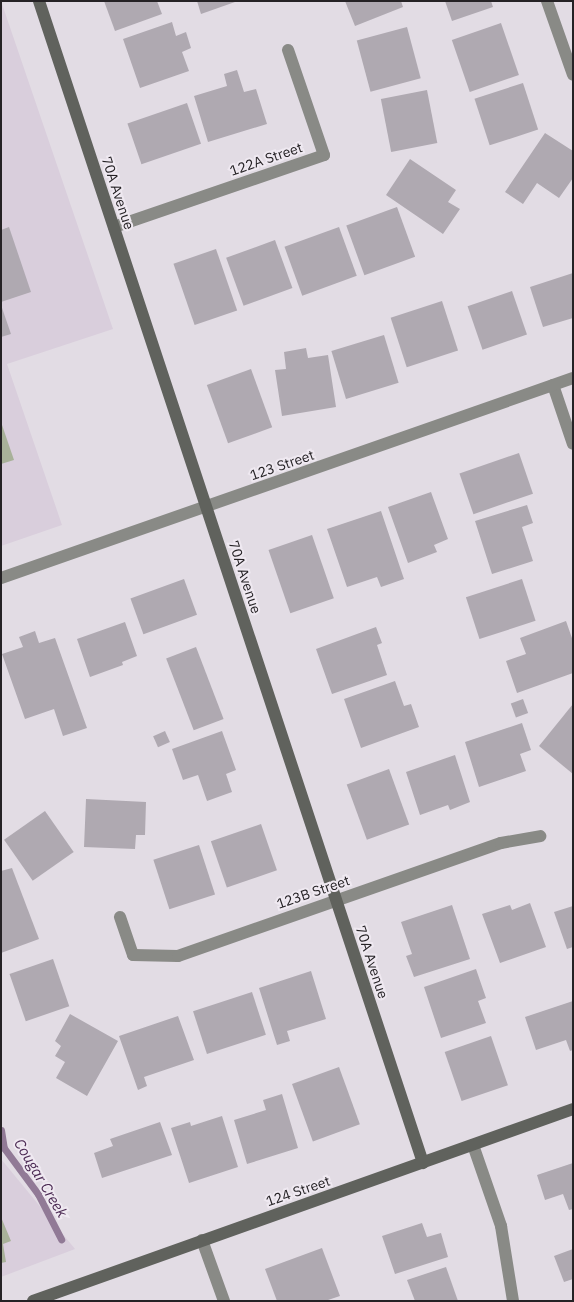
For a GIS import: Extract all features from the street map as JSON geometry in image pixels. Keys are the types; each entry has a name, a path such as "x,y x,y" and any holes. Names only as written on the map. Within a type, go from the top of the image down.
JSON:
{"street":[{"name":"70A Avenue","path":"39,1 423,1163"},
{"path":"548,1 573,75"},
{"name":"122A Street","path":"114,227 324,155 288,50"},
{"name":"123 Street","path":"1,578 573,378"},
{"path":"553,385 573,444"},
{"name":"123B Street","path":"120,917 133,955 178,956 501,843 540,836"},
{"name":"124 Street","path":"33,1301 573,1110"},
{"path":"473,1145 501,1226 513,1301"},
{"path":"202,1240 224,1301"}],"shaded area":[{"path":"1,1 113,329 7,364 62,525 1,546"},
{"path":"1,1159 75,1249 1,1277"}],"green space":[{"path":"1,422 14,460 1,464"},
{"path":"1,1217 11,1241 3,1244 6,1262 1,1263"}],"building":[{"path":"104,1 157,1 162,14 115,31"},
{"path":"197,1 235,1 235,2 201,14"},
{"path":"345,1 401,1 403,7 355,26"},
{"path":"445,1 491,1 493,7 452,21"},
{"path":"172,22 176,36 186,32 191,48 182,52 189,71 140,88 123,39"},
{"path":"501,23 519,75 470,92 452,40"},
{"path":"407,27 421,78 370,92 357,40"},
{"path":"237,70 244,92 256,89 267,124 208,142 194,96 227,86 224,74"},
{"path":"523,83 538,130 490,145 474,99"},
{"path":"427,90 437,143 391,152 381,99"},
{"path":"187,103 201,144 141,164 127,124"},
{"path":"545,133 573,151 573,178 559,198 537,183 523,204 505,192"},
{"path":"410,159 456,190 448,202 460,209 443,234 386,195"},
{"path":"397,207 415,257 364,275 346,225"},
{"path":"9,227 31,292 1,302 1,230"},
{"path":"339,227 357,276 302,296 284,247"},
{"path":"275,240 292,288 244,306 226,258"},
{"path":"216,249 237,310 195,325 173,264"},
{"path":"573,273 573,318 543,327 530,287"},
{"path":"512,291 527,334 483,350 468,306"},
{"path":"442,301 458,350 407,367 391,318"},
{"path":"1,305 11,334 1,337"},
{"path":"384,335 399,383 346,399 331,351"},
{"path":"306,348 308,358 328,355 336,407 282,416 275,370 286,369 284,352"},
{"path":"251,369 272,427 228,443 207,385"},
{"path":"519,453 533,494 473,514 459,474"},
{"path":"431,492 448,539 434,545 437,552 408,563 388,507"},
{"path":"527,505 533,523 522,527 533,561 492,574 475,521"},
{"path":"381,511 404,579 381,587 377,577 347,587 327,529"},
{"path":"312,535 334,598 290,613 269,550"},
{"path":"184,579 197,615 143,634 130,598"},
{"path":"522,579 536,621 479,639 466,597"},
{"path":"566,621 573,641 573,673 517,693 506,661 526,654 520,638"},
{"path":"125,622 137,656 122,662 123,665 90,677 77,639"},
{"path":"376,627 382,643 377,645 387,675 332,694 316,649"},
{"path":"35,631 39,643 55,638 87,728 63,736 54,709 25,719 2,654 23,647 19,637"},
{"path":"196,647 224,719 194,730 166,658"},
{"path":"395,681 404,706 411,704 419,727 361,748 344,699"},
{"path":"523,699 528,713 516,718 511,703"},
{"path":"573,704 573,774 539,746"},
{"path":"522,723 531,750 520,754 526,771 479,787 465,742"},
{"path":"165,731 170,742 158,747 153,736"},
{"path":"222,731 236,770 226,774 232,792 207,801 198,775 183,780 172,749"},
{"path":"455,755 470,802 450,810 448,805 420,815 406,772"},
{"path":"389,769 409,824 367,840 347,784"},
{"path":"86,799 146,802 145,835 136,835 135,849 84,847"},
{"path":"45,811 74,852 33,881 4,840"},
{"path":"261,824 277,870 227,888 211,841"},
{"path":"199,845 215,894 169,909 153,860"},
{"path":"12,868 39,939 1,953 1,871"},
{"path":"530,903 546,947 500,963 482,914 510,905 512,910"},
{"path":"452,905 470,959 414,977 406,956 412,954 401,922"},
{"path":"573,906 573,947 567,949 554,912"},
{"path":"53,959 69,1006 26,1021 10,974"},
{"path":"476,969 486,998 478,1001 486,1023 441,1038 424,987"},
{"path":"311,971 326,1019 287,1031 290,1041 277,1045 259,988"},
{"path":"252,992 266,1035 207,1054 193,1011"},
{"path":"573,1001 573,1050 570,1051 566,1040 536,1050 525,1017"},
{"path":"70,1014 118,1041 87,1096 56,1078 65,1062 55,1056 61,1046 55,1041"},
{"path":"178,1016 194,1060 144,1077 147,1086 138,1090 119,1036"},
{"path":"491,1036 508,1085 462,1101 445,1052"},
{"path":"339,1067 360,1124 313,1141 292,1084"},
{"path":"282,1094 298,1148 247,1164 234,1120 266,1110 263,1100"},
{"path":"222,1116 238,1167 189,1183 171,1128 190,1122 191,1126"},
{"path":"160,1122 172,1155 102,1178 94,1153 113,1146 110,1139"},
{"path":"573,1163 573,1209 569,1210 563,1194 545,1200 537,1175"},
{"path":"422,1223 427,1237 441,1233 448,1257 395,1274 382,1236"},
{"path":"322,1248 340,1296 325,1301 277,1301 265,1269"},
{"path":"573,1249 573,1279 564,1282 554,1256"},
{"path":"446,1267 458,1301 415,1301 407,1280"}],"waterway":[{"name":"Cougar Creek","path":"1,1130 4,1148 38,1194 61,1239"}]}
